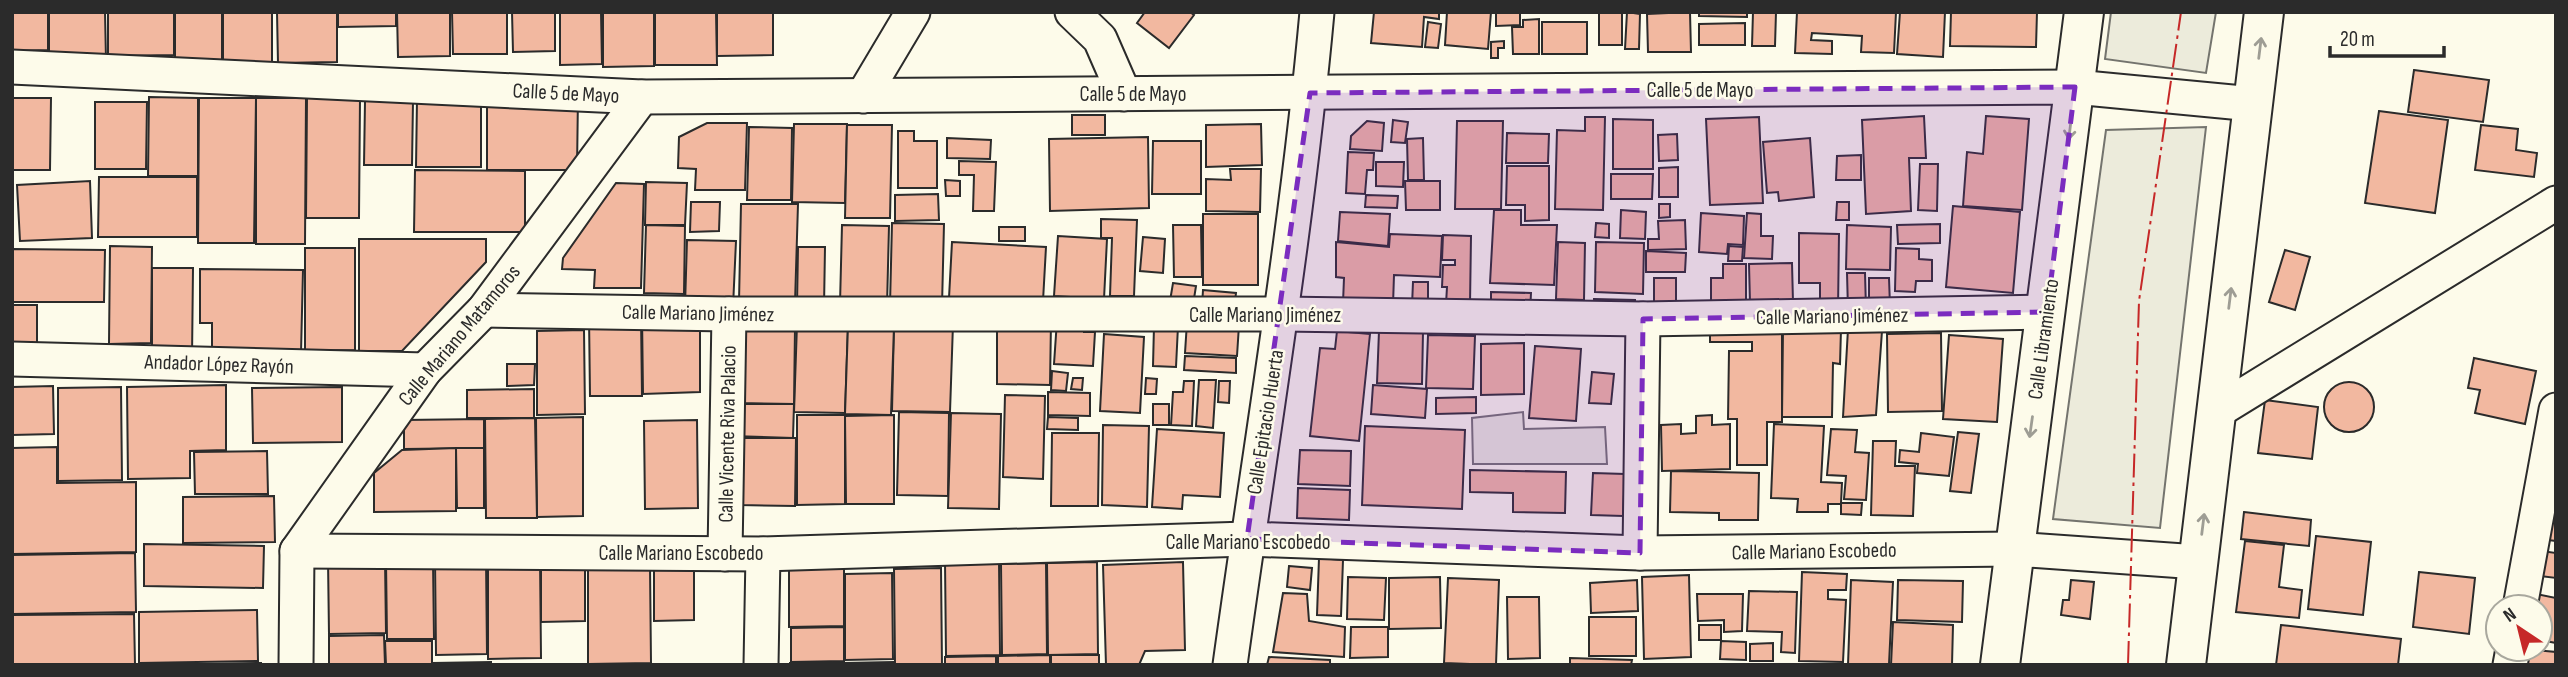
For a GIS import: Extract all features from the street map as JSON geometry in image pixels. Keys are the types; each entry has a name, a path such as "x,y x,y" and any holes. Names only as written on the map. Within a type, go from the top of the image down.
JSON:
{"highway":[{"name":"Calle Libramiento","path":"2000,665 2084,12"},
{"path":"2186,665 2264,12"}],"street":[{"path":"863,96 913,12"},
{"path":"1072,12 1100,39 1124,94"},
{"name":"Calle Epitacio Huerta","path":"1230,665 1282,314 1310,93 1317,12"},
{"name":"Calle 5 de Mayo","path":"12,67 642,97 2075,87 2253,104"},
{"name":"Calle Mariano Matamoros","path":"297,551 425,370 484,310 642,97"},
{"path":"2216,412 2556,203"},
{"name":"Calle Mariano Jiménez","path":"484,310 729,314 1282,314 1643,319 2047,313"},
{"name":"Calle Vicente Riva Palacio","path":"725,554 729,314"},
{"path":"1640,553 1643,319"},
{"name":"Andador López Rayón","path":"12,359 425,370"},
{"path":"2523,593 2556,410"},
{"name":"Calle Mariano Escobedo","path":"297,551 763,554 1247,539 1640,553 2015,549 2198,562"},
{"path":"296,665 297,551"},
{"path":"761,665 763,554"}],"highlighted area":[{"path":"2075,87 2047,312 1643,319 1640,553 1247,539 1310,93"}],"shaded area":[{"path":"2111,12 2216,12 2206,73 2105,59"},
{"path":"2206,127 2160,528 2053,519 2106,130"},
{"path":"1523,412 1524,429 1605,427 1607,464 1473,464 1472,418"}],"building":[{"path":"12,12 48,12 48,50 12,51"},
{"path":"49,12 105,12 106,60 49,60"},
{"path":"108,12 174,12 174,55 108,56"},
{"path":"175,12 222,12 222,60 175,61"},
{"path":"223,12 272,12 272,70 223,71"},
{"path":"277,12 337,12 337,62 278,63"},
{"path":"338,12 396,12 396,26 338,27"},
{"path":"397,12 450,12 450,56 398,57"},
{"path":"452,12 507,12 507,54 453,54"},
{"path":"512,12 555,12 555,51 513,52"},
{"path":"560,12 601,12 602,64 560,65"},
{"path":"603,12 654,12 654,66 603,67"},
{"path":"655,12 716,12 717,65 655,65"},
{"path":"717,12 773,12 773,55 717,56"},
{"path":"1145,12 1190,12 1194,15 1169,48 1137,23"},
{"path":"1374,12 1439,12 1439,19 1424,17 1422,47 1371,43"},
{"path":"1447,12 1491,12 1488,49 1445,45"},
{"path":"1496,12 1520,12 1520,25 1496,26"},
{"path":"1599,12 1622,12 1622,45 1599,45"},
{"path":"1627,12 1640,14 1639,49 1625,49"},
{"path":"1690,12 1691,52 1648,52 1647,14"},
{"path":"1699,12 1747,12 1747,17 1699,16"},
{"path":"1753,12 1776,12 1775,46 1752,46"},
{"path":"1797,12 1896,12 1894,53 1861,52 1862,36 1812,33 1811,40 1832,41 1832,54 1795,53"},
{"path":"1900,12 1945,12 1943,57 1897,54"},
{"path":"1951,12 2037,12 2036,47 1950,46"},
{"path":"1539,19 1539,54 1513,54 1512,27 1523,27 1523,20"},
{"path":"1428,22 1441,24 1438,48 1425,47"},
{"path":"1542,22 1587,22 1587,54 1542,54"},
{"path":"1745,23 1745,45 1699,45 1699,24"},
{"path":"1504,41 1504,48 1498,48 1498,58 1491,58 1491,42"},
{"path":"2414,70 2489,80 2483,122 2408,112"},
{"path":"487,95 578,95 577,170 487,170"},
{"path":"149,97 198,98 198,176 148,176"},
{"path":"12,98 51,98 50,170 12,170"},
{"path":"199,98 256,98 254,243 198,243"},
{"path":"256,98 306,98 305,244 256,244"},
{"path":"307,98 360,98 359,218 306,218"},
{"path":"417,99 481,99 481,167 416,167"},
{"path":"365,101 413,101 412,165 364,165"},
{"path":"95,102 147,102 146,169 95,169"},
{"path":"2379,111 2448,120 2435,213 2365,203"},
{"path":"1072,115 1105,115 1105,135 1072,135"},
{"path":"1924,116 1926,158 1909,158 1911,211 1866,214 1862,120"},
{"path":"1986,116 2029,119 2022,210 1963,206 1967,152 1983,154"},
{"path":"1585,117 1605,117 1603,210 1555,209 1557,130 1585,131"},
{"path":"1759,117 1763,203 1710,205 1706,119"},
{"path":"1613,119 1653,120 1653,169 1613,169"},
{"path":"1393,120 1408,122 1405,143 1391,142"},
{"path":"1367,121 1384,123 1382,151 1350,149 1351,136"},
{"path":"1457,121 1503,121 1501,209 1455,209"},
{"path":"707,123 747,123 745,190 695,190 696,169 678,168 679,137"},
{"path":"794,124 847,124 845,203 792,202"},
{"path":"1261,124 1262,165 1206,167 1206,125"},
{"path":"847,125 892,125 890,218 845,218"},
{"path":"2481,125 2518,129 2516,150 2537,153 2534,177 2475,170"},
{"path":"749,127 792,128 791,200 747,200"},
{"path":"898,131 914,131 914,141 937,141 937,188 898,188"},
{"path":"1507,133 1549,134 1548,163 1506,163"},
{"path":"1677,134 1678,160 1659,161 1658,135"},
{"path":"1148,137 1149,208 1050,211 1049,139"},
{"path":"947,138 991,140 990,159 947,158"},
{"path":"1423,138 1424,180 1408,180 1407,139"},
{"path":"1810,138 1814,197 1779,201 1778,192 1767,193 1763,142"},
{"path":"1153,141 1201,141 1201,194 1152,194"},
{"path":"1348,152 1374,153 1373,170 1367,170 1365,194 1346,193"},
{"path":"1861,155 1861,180 1836,180 1837,156"},
{"path":"959,161 996,162 994,211 973,211 974,175 959,175"},
{"path":"1376,162 1404,162 1403,187 1376,186"},
{"path":"1920,164 1938,164 1937,211 1918,210"},
{"path":"1507,166 1549,166 1549,220 1525,221 1525,205 1506,205"},
{"path":"1678,167 1678,197 1659,197 1659,168"},
{"path":"1230,169 1261,169 1260,212 1206,211 1206,179 1231,180"},
{"path":"415,170 525,171 525,232 414,232"},
{"path":"1611,174 1653,174 1652,199 1611,199"},
{"path":"99,177 197,177 197,237 98,237"},
{"path":"945,180 960,181 960,196 946,196"},
{"path":"90,181 92,238 20,241 17,185"},
{"path":"1405,181 1440,181 1440,210 1406,210"},
{"path":"646,182 687,183 685,225 645,225"},
{"path":"616,183 644,184 641,288 594,288 595,270 562,269 563,258"},
{"path":"938,194 939,220 895,221 895,195"},
{"path":"1366,195 1398,196 1397,208 1365,207"},
{"path":"691,202 720,202 719,231 690,232"},
{"path":"1837,202 1849,202 1849,220 1836,220"},
{"path":"741,204 798,204 795,303 739,302"},
{"path":"1659,204 1670,204 1670,217 1659,218"},
{"path":"1953,206 2020,212 2013,293 1946,287"},
{"path":"1494,210 1521,210 1521,225 1557,225 1554,285 1490,283"},
{"path":"1621,210 1646,212 1645,239 1620,238"},
{"path":"1340,212 1390,214 1388,246 1338,241"},
{"path":"1701,213 1744,216 1743,245 1728,244 1727,254 1699,252"},
{"path":"1747,213 1761,214 1761,236 1773,236 1772,259 1744,258"},
{"path":"1203,214 1258,214 1258,285 1203,285"},
{"path":"1101,219 1137,220 1134,296 1110,296 1112,238 1101,238"},
{"path":"1685,220 1686,249 1648,250 1648,239 1659,239 1658,221"},
{"path":"892,223 944,224 942,306 890,305"},
{"path":"1596,223 1609,224 1609,238 1595,237"},
{"path":"1940,224 1940,243 1898,244 1897,225"},
{"path":"646,225 685,226 684,294 644,293"},
{"path":"842,225 889,226 887,306 840,304"},
{"path":"1173,225 1201,225 1202,277 1174,277"},
{"path":"1847,225 1891,227 1890,270 1846,269"},
{"path":"999,227 1025,227 1025,241 999,241"},
{"path":"1799,233 1839,234 1838,311 1820,310 1820,283 1799,283"},
{"path":"1390,234 1442,236 1440,277 1394,275 1393,305 1343,303 1344,278 1336,277 1336,242 1389,247"},
{"path":"1443,235 1471,236 1470,304 1446,304 1447,287 1442,287 1443,265 1455,265 1455,260 1442,260"},
{"path":"1058,236 1107,239 1104,299 1054,296"},
{"path":"1143,237 1165,239 1163,273 1140,271"},
{"path":"359,239 486,239 486,262 402,351 359,351"},
{"path":"687,240 736,241 733,307 685,306"},
{"path":"952,242 1046,247 1043,301 949,298"},
{"path":"1558,242 1585,243 1584,300 1556,299"},
{"path":"1596,242 1644,243 1643,294 1595,292"},
{"path":"110,246 152,247 151,343 109,344"},
{"path":"1729,246 1743,247 1742,261 1728,261"},
{"path":"798,247 825,247 824,307 797,306"},
{"path":"305,248 355,248 355,350 305,351"},
{"path":"1896,248 1919,249 1919,259 1932,260 1932,281 1916,281 1915,292 1895,291"},
{"path":"12,249 105,250 104,302 12,302"},
{"path":"2285,250 2310,257 2295,310 2269,302"},
{"path":"1646,251 1686,253 1685,272 1646,272"},
{"path":"1792,263 1793,302 1750,303 1749,264"},
{"path":"1723,264 1746,264 1746,305 1711,305 1711,278 1723,278"},
{"path":"152,268 193,268 192,358 152,358"},
{"path":"200,269 303,270 301,353 212,351 212,323 200,323"},
{"path":"1847,273 1865,273 1866,309 1848,310"},
{"path":"1654,278 1676,278 1676,307 1654,308"},
{"path":"1869,278 1889,278 1890,306 1869,307"},
{"path":"1413,282 1428,282 1428,306 1412,306"},
{"path":"1173,283 1196,286 1193,305 1170,301"},
{"path":"1203,290 1236,293 1234,309 1202,306"},
{"path":"1491,292 1531,293 1530,313 1491,312"},
{"path":"1594,299 1635,300 1635,311 1594,310"},
{"path":"12,305 37,305 37,352 12,353"},
{"path":"700,314 700,392 643,394 642,315"},
{"path":"641,315 642,396 590,396 589,316"},
{"path":"1057,320 1084,322 1084,332 1095,332 1093,366 1054,364"},
{"path":"997,321 1051,321 1050,385 997,384"},
{"path":"1187,322 1239,325 1237,356 1185,353"},
{"path":"894,323 953,324 950,412 892,411"},
{"path":"797,324 848,325 845,413 794,412"},
{"path":"848,325 894,326 891,415 845,414"},
{"path":"1154,326 1178,326 1176,367 1153,366"},
{"path":"740,327 795,328 794,404 739,403"},
{"path":"1783,329 1841,329 1840,364 1833,363 1832,417 1782,417"},
{"path":"1848,329 1882,331 1876,415 1843,417"},
{"path":"584,330 585,414 537,415 537,331"},
{"path":"1782,330 1782,422 1767,422 1767,465 1737,465 1737,419 1728,419 1729,351 1752,351 1752,342 1710,342 1710,331"},
{"path":"1337,331 1370,334 1359,441 1310,436 1320,348 1335,349"},
{"path":"1379,331 1423,332 1422,384 1377,383"},
{"path":"1941,333 1942,411 1888,412 1887,334"},
{"path":"1104,334 1144,337 1140,413 1100,411"},
{"path":"1428,335 1475,336 1473,389 1426,388"},
{"path":"1949,335 2003,339 1997,422 1943,419"},
{"path":"1524,343 1524,394 1481,395 1481,344"},
{"path":"1535,346 1581,349 1576,421 1529,418"},
{"path":"1185,356 1236,358 1236,373 1184,370"},
{"path":"2474,358 2536,371 2525,424 2475,413 2480,390 2468,388"},
{"path":"507,364 535,364 534,385 507,386"},
{"path":"1052,371 1068,373 1066,391 1051,390"},
{"path":"1592,372 1614,374 1611,404 1589,403"},
{"path":"1073,378 1083,378 1082,390 1071,389"},
{"path":"1146,378 1157,379 1156,394 1145,394"},
{"path":"1199,380 1216,380 1213,428 1196,426"},
{"path":"1184,381 1194,381 1192,426 1171,425 1173,392 1183,392"},
{"path":"1219,381 1230,381 1229,403 1218,402"},
{"path":"2349,382 2367,389 2374,407 2367,425 2349,432 2331,425 2324,407 2331,389"},
{"path":"226,385 226,450 190,451 190,478 128,479 127,387"},
{"path":"1373,385 1427,389 1425,418 1371,414"},
{"path":"53,386 54,434 12,435 12,387"},
{"path":"121,387 122,480 58,481 58,388"},
{"path":"342,387 342,442 253,443 252,388"},
{"path":"534,389 534,418 467,418 467,390"},
{"path":"1048,392 1090,393 1090,416 1048,415"},
{"path":"1005,395 1045,396 1043,479 1003,477"},
{"path":"1476,397 1476,413 1436,414 1436,398"},
{"path":"2265,400 2318,407 2312,459 2258,453"},
{"path":"733,404 794,404 793,438 731,436"},
{"path":"1153,404 1169,404 1169,425 1153,425"},
{"path":"899,412 949,413 948,496 897,495"},
{"path":"951,413 1001,414 999,509 948,508"},
{"path":"797,415 845,415 845,504 797,505"},
{"path":"894,415 894,504 846,504 845,416"},
{"path":"1712,415 1712,425 1730,424 1730,469 1662,471 1661,425 1681,424 1681,434 1696,433 1696,416"},
{"path":"583,417 583,516 537,517 536,418"},
{"path":"1048,417 1078,418 1078,430 1047,429"},
{"path":"535,418 537,518 486,518 485,419"},
{"path":"484,419 484,448 404,449 404,420"},
{"path":"697,420 698,508 645,509 644,421"},
{"path":"1774,424 1824,426 1821,482 1842,483 1841,503 1862,503 1861,515 1841,514 1841,504 1828,504 1828,512 1797,512 1798,499 1771,498"},
{"path":"1103,425 1149,426 1147,507 1102,505"},
{"path":"1365,426 1465,430 1462,509 1362,505"},
{"path":"1157,429 1224,433 1220,497 1183,495 1182,509 1152,507"},
{"path":"1831,429 1857,430 1855,452 1869,453 1866,500 1844,499 1846,476 1827,475"},
{"path":"1958,432 1979,434 1971,493 1950,491"},
{"path":"1052,433 1099,433 1098,506 1051,506"},
{"path":"1921,433 1954,437 1949,476 1917,473 1918,464 1899,462 1900,450 1919,452"},
{"path":"742,438 796,438 795,506 740,505"},
{"path":"1873,441 1896,441 1895,466 1915,466 1913,516 1871,515"},
{"path":"57,447 57,483 136,482 136,552 12,554 12,448"},
{"path":"456,448 484,448 484,508 457,508"},
{"path":"456,448 456,511 374,512 374,473 402,450"},
{"path":"1300,450 1351,451 1350,486 1298,484"},
{"path":"267,451 268,494 195,494 194,452"},
{"path":"1470,470 1566,472 1565,513 1513,512 1513,493 1470,492"},
{"path":"1671,471 1759,473 1758,520 1719,520 1719,513 1670,512"},
{"path":"1593,473 1625,474 1623,516 1591,515"},
{"path":"2556,486 2556,541 2548,540"},
{"path":"1298,488 1350,490 1349,520 1297,518"},
{"path":"274,496 275,542 183,543 183,497"},
{"path":"2244,512 2311,520 2309,546 2241,539"},
{"path":"2316,536 2371,542 2363,615 2308,609"},
{"path":"2245,541 2284,545 2279,587 2302,590 2299,618 2236,612"},
{"path":"144,544 264,546 263,588 144,586"},
{"path":"2542,551 2556,553 2556,578 2539,576"},
{"path":"135,553 136,612 12,614 12,555"},
{"path":"488,557 540,557 541,658 488,659"},
{"path":"486,558 487,654 436,655 435,559"},
{"path":"1319,558 1343,560 1341,616 1317,615"},
{"path":"385,559 386,633 329,634 328,560"},
{"path":"433,560 434,639 387,639 386,561"},
{"path":"844,560 844,626 789,627 789,561"},
{"path":"945,561 999,561 1000,655 946,656"},
{"path":"654,562 694,562 694,620 654,621"},
{"path":"1097,562 1098,654 1048,655 1047,563"},
{"path":"1183,562 1185,650 1145,651 1139,665 1106,665 1103,565"},
{"path":"541,563 585,563 585,621 541,622"},
{"path":"1046,563 1047,654 1002,655 1001,564"},
{"path":"650,566 651,663 588,664 588,568"},
{"path":"1289,566 1312,568 1310,590 1287,587"},
{"path":"941,568 942,665 895,665 894,569"},
{"path":"1802,572 1847,574 1846,590 1828,590 1828,599 1846,600 1843,662 1799,661"},
{"path":"2419,572 2475,578 2469,634 2413,627"},
{"path":"892,573 893,659 845,660 845,574"},
{"path":"1689,575 1691,657 1644,659 1642,577"},
{"path":"1348,577 1386,578 1384,620 1347,619"},
{"path":"1440,577 1441,628 1389,629 1389,578"},
{"path":"1448,578 1499,580 1496,665 1444,663"},
{"path":"1637,580 1638,611 1591,613 1590,583"},
{"path":"1851,580 1893,582 1889,664 1848,665"},
{"path":"1898,580 1963,581 1962,622 1897,620"},
{"path":"2071,580 2094,582 2090,619 2061,615 2063,600 2069,600"},
{"path":"1749,591 1797,592 1795,653 1781,652 1782,632 1747,631"},
{"path":"1283,593 1307,594 1309,621 1345,627 1344,657 1273,652"},
{"path":"1697,594 1743,594 1742,631 1724,632 1724,620 1698,621"},
{"path":"1507,597 1539,597 1540,658 1508,659"},
{"path":"2554,598 2556,598 2554,643"},
{"path":"257,610 258,661 139,663 139,612"},
{"path":"134,614 135,665 12,665 12,615"},
{"path":"1589,617 1636,617 1636,656 1589,656"},
{"path":"1893,622 1953,625 1952,665 1891,665"},
{"path":"1699,625 1721,625 1721,640 1699,640"},
{"path":"2281,625 2401,639 2398,665 2276,665"},
{"path":"844,627 844,661 791,662 791,628"},
{"path":"1351,627 1388,627 1388,657 1350,658"},
{"path":"384,635 385,665 329,665 329,636"},
{"path":"385,641 432,641 432,665 386,665"},
{"path":"1721,641 1746,642 1746,660 1720,659"},
{"path":"1773,643 1773,661 1750,661 1750,644"},
{"path":"2556,652 2556,665 2522,665 2554,663"},
{"path":"1050,655 1050,665 998,665 998,656"},
{"path":"1051,655 1099,655 1099,665 1051,665"},
{"path":"996,656 996,665 945,665 945,657"},
{"path":"1269,657 1330,660 1330,665 1267,665"},
{"path":"1570,658 1632,660 1631,665 1570,665"},
{"path":"491,662 491,665 433,665 433,663"},
{"path":"843,662 843,665 790,665 790,663"},
{"path":"893,662 893,665 844,665 844,663"},
{"path":"261,663 261,665 137,665"}],"power":[{"path":"2128,665 2139,301 2181,12"}]}
